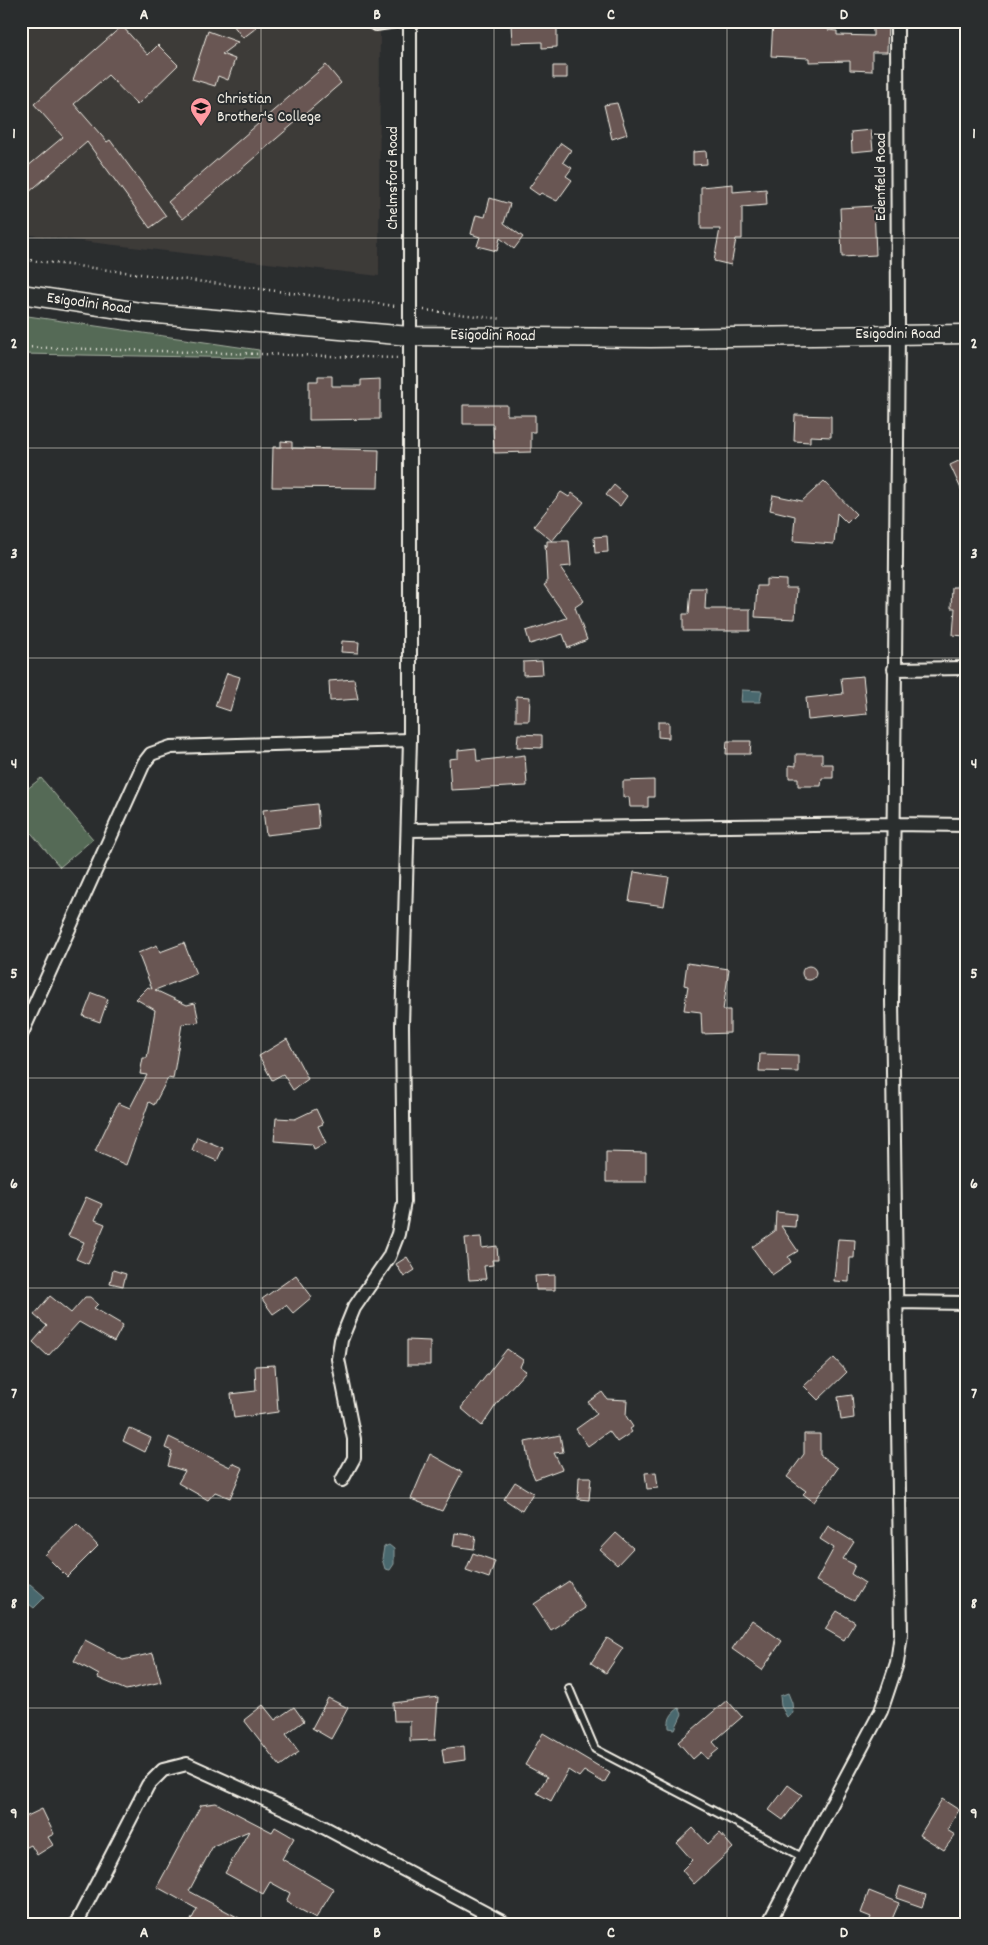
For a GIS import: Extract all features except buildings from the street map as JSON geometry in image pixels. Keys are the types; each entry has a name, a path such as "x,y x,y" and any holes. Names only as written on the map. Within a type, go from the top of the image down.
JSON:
{"main road":[{"name":"Esigodini Road","path":"21,294 146,313 409,336 651,338 967,334"}],"street":[{"name":"Edenfield Road","path":"768,1924 881,1711 897,1663 901,1634 892,824 898,334 897,21"},
{"name":"Chelmsford Road","path":"342,1480 354,1458 354,1439 338,1359 341,1340 354,1308 389,1257 398,1234 404,1202 402,1026 410,740 410,22"},
{"path":"894,669 967,668"},
{"path":"21,1035 144,763 151,754 171,747 410,740"},
{"path":"408,830 892,824 967,825"},
{"path":"896,1302 967,1303"},
{"path":"76,1924 148,1784 162,1770 187,1764 312,1821 506,1924"}],"lane":[{"path":"361,21 376,27 410,22"},
{"path":"569,1688 594,1749 804,1858"}],"path":[{"path":"21,259 512,320"},
{"path":"21,347 409,358"}],"shaded area":[{"name":"Christian Brother's College","path":"21,21 380,21 379,276 21,234"}],"green space":[{"path":"21,315 259,350 259,358 21,354"},
{"path":"41,778 93,839 60,867 21,821 21,794"}],"water":[{"path":"742,690 762,691 760,702 741,702"},
{"path":"389,1545 394,1549 394,1564 390,1570 385,1569 382,1559 384,1547"},
{"path":"30,1584 45,1597 34,1608 21,1598 21,1585"},
{"path":"788,1693 793,1713 787,1717 781,1706 780,1696"},
{"path":"679,1708 682,1714 675,1729 669,1728 671,1716"}],"place":[{"name":"Christian Brother's College","path":"201,127"}]}
